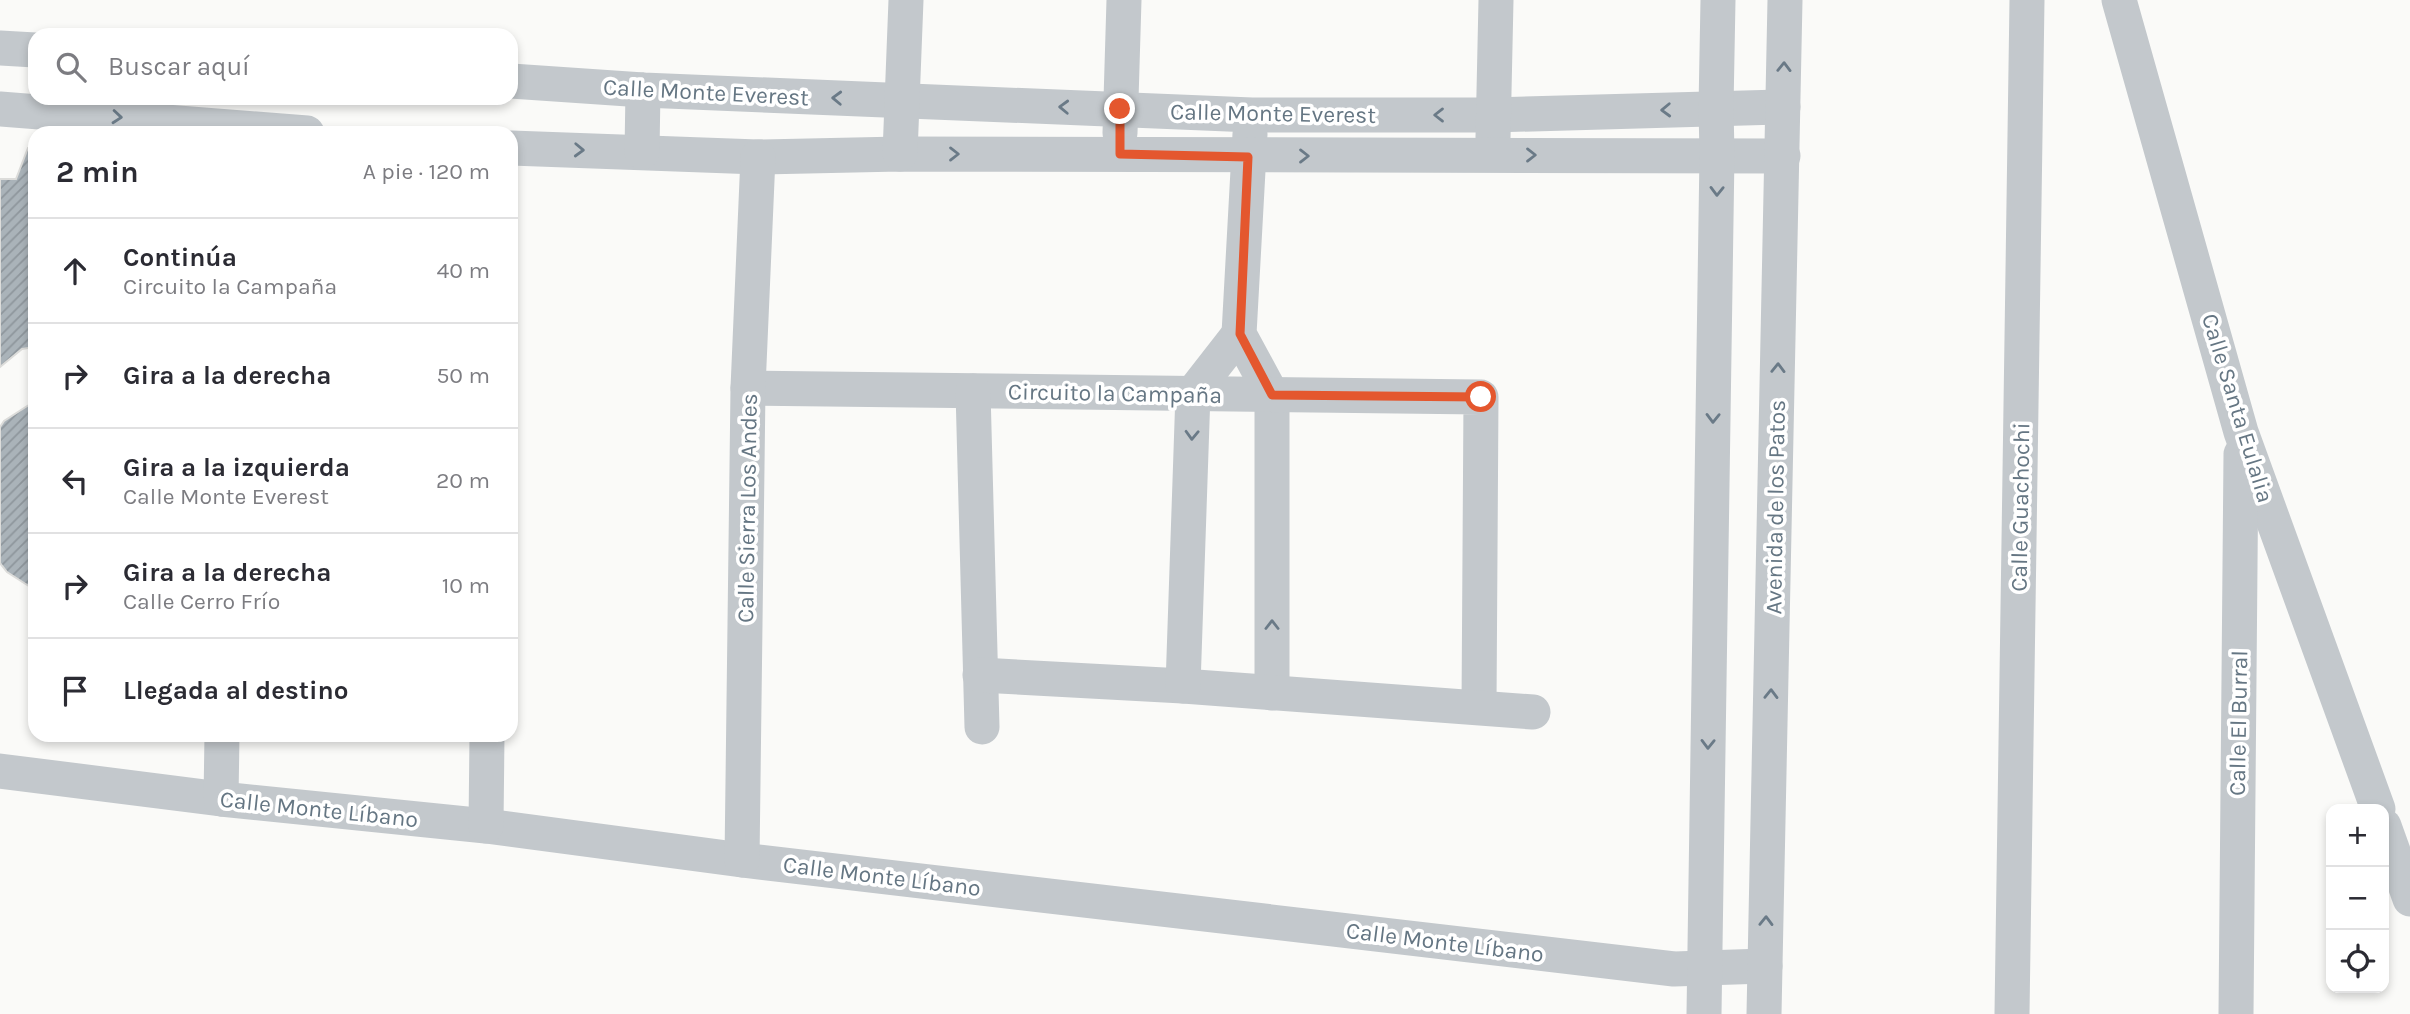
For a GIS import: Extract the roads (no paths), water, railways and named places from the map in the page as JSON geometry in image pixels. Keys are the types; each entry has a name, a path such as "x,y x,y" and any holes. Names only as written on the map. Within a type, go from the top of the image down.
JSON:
{"street":[{"path":"900,154 906,0"},
{"path":"1120,154 1124,0"},
{"path":"1493,155 1496,0"},
{"path":"1704,1014 1718,0"},
{"name":"Avenida de los Patos","path":"1764,1014 1785,0"},
{"name":"Calle Guachochi","path":"2012,1014 2027,0"},
{"name":"Calle Santa Eulalia","path":"2119,0 2241,432 2376,804"},
{"path":"0,48 28,50"},
{"name":"Calle Monte Everest","path":"518,81 643,90 1252,115 1492,115 1783,107"},
{"path":"642,152 643,90"},
{"path":"0,109 58,105 203,126"},
{"path":"1252,115 1240,334 1272,395 1272,693"},
{"name":"Calle Monte Everest","path":"518,148 758,157 900,154 1248,157 1717,154 1783,156"},
{"name":"Calle Sierra Los Andes","path":"741,860 748,388 758,157"},
{"path":"1183,686 1193,393 1240,334"},
{"name":"Circuito la Campaña","path":"748,388 1481,397 1479,707"},
{"path":"973,391 982,727"},
{"name":"Calle El Burral","path":"2236,1014 2241,432"},
{"path":"981,675 1183,686 1532,712"},
{"path":"221,799 222,742"},
{"path":"486,827 487,742"},
{"name":"Calle Monte Líbano","path":"0,772 486,827 741,860 1674,969 1765,967"},
{"path":"2389,840 2410,899"}]}
